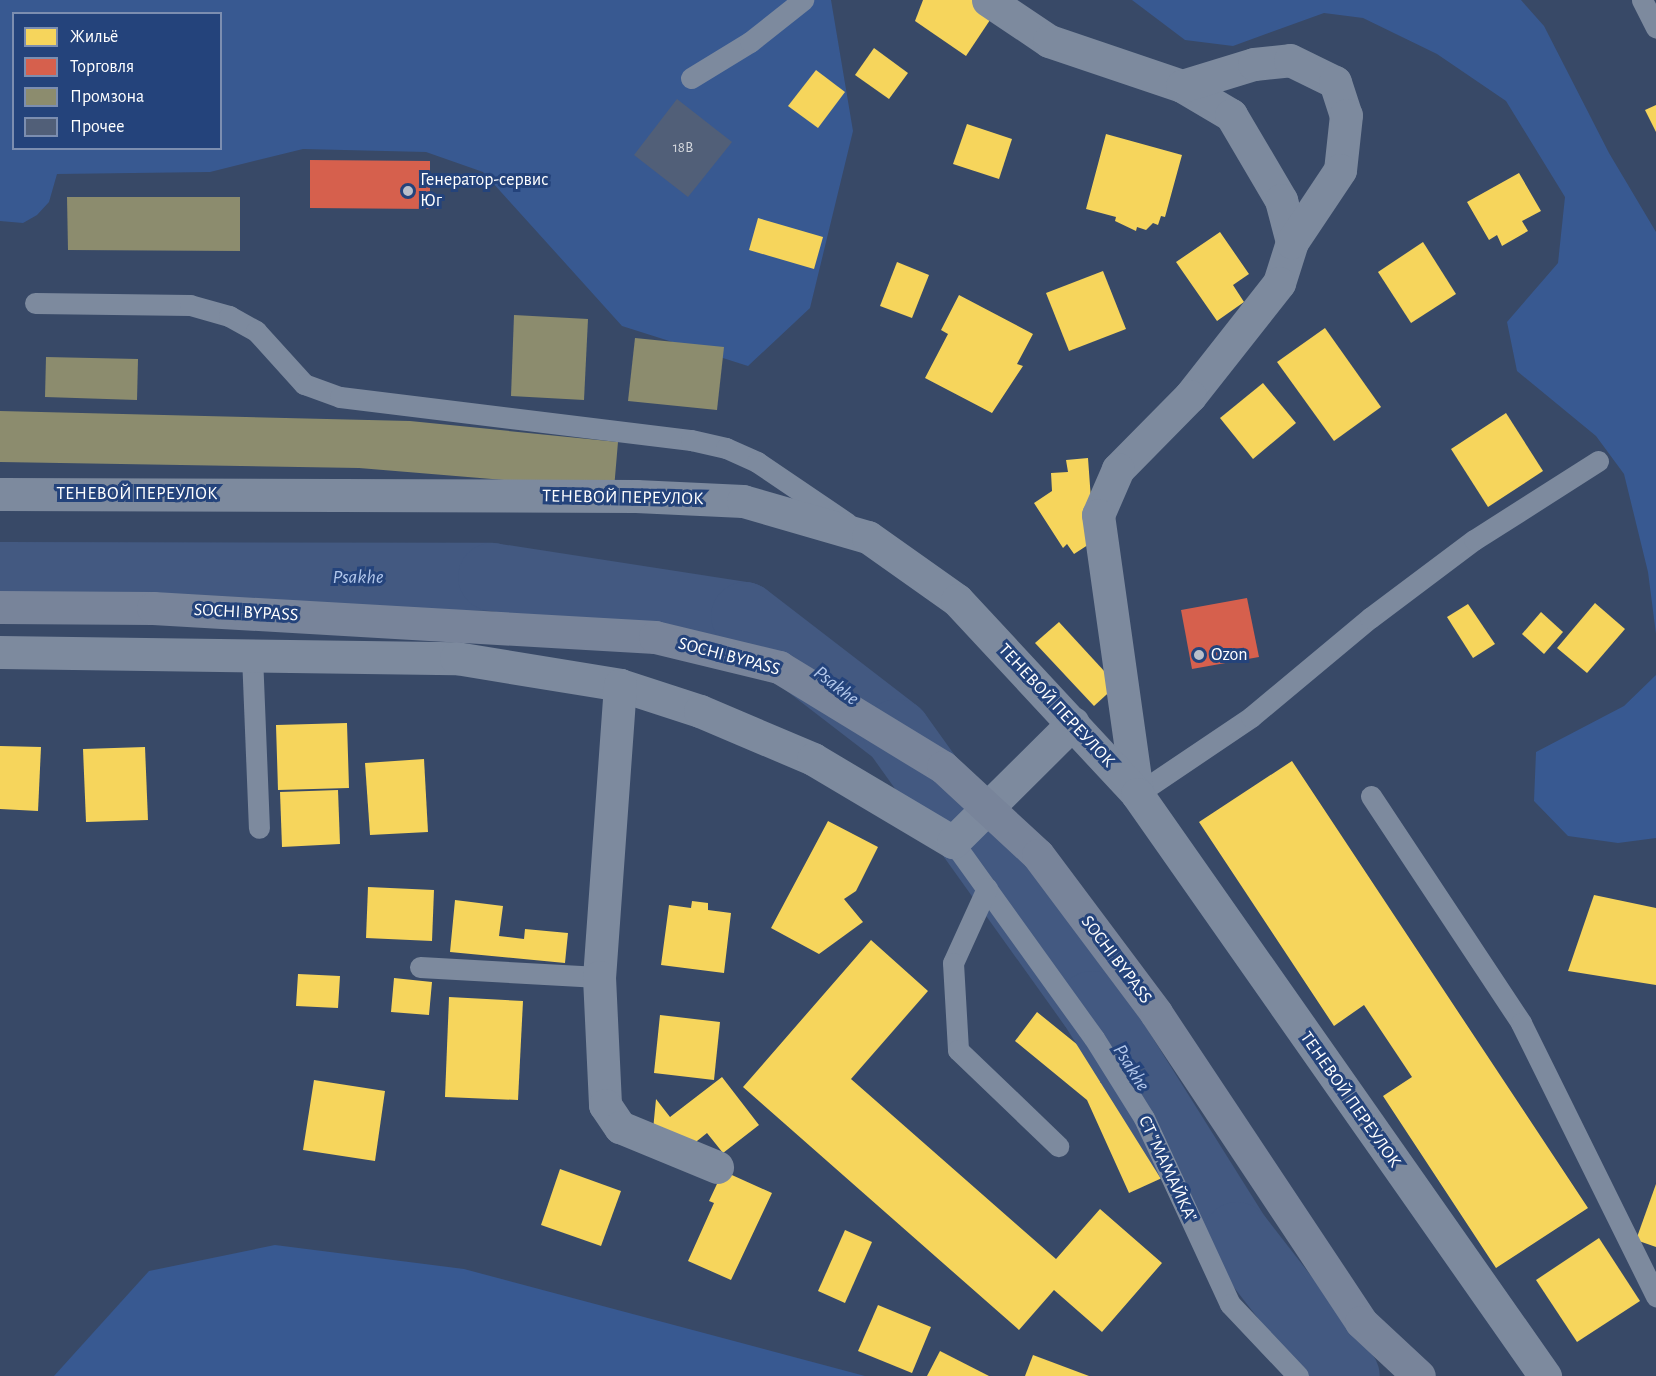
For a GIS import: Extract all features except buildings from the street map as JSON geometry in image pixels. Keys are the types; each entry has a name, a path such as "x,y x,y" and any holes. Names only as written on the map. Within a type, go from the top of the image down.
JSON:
{"highway":[{"name":"SOCHI BYPASS","path":"0,607 153,608 655,637 779,667 943,767 1038,855 1156,1013 1361,1322 1419,1376"}],"street":[{"path":"988,0 1049,41 1182,86 1231,115 1281,200 1292,242"},
{"name":"ТЕНЕВОЙ ПЕРЕУЛОК","path":"1137,794 1098,515 1119,469 1190,396 1279,283 1292,242 1340,170 1346,115 1335,82 1290,60 1254,64 1182,86"},
{"name":"ТЕНЕВОЙ ПЕРЕУЛОК","path":"0,494 636,496 743,501 868,537 957,600 1137,794 1545,1376"},
{"path":"0,652 456,658 620,685 700,711 813,759 953,842 1073,723"},
{"path":"620,685 598,977 604,1105 620,1128 717,1167"}],"lane":[{"path":"691,78 750,42 803,0"},
{"path":"1642,0 1656,28"},
{"path":"35,303 190,305 229,316 256,331 304,384 340,397 691,440 726,448 757,462 868,537"},
{"path":"1137,794 1251,717 1370,618 1474,540 1598,461"},
{"path":"252,655 258,828"},
{"path":"1371,796 1521,1023 1656,1296"},
{"name":"СТ \"МАМАЙКА\"","path":"953,842 1094,1038 1144,1118 1230,1304 1298,1376"},
{"path":"987,888 953,963 958,1050 1058,1146"},
{"path":"420,967 598,977"}],"shaded area":[{"path":"0,0 831,0 853,131 810,308 748,366 622,326 483,172 426,152 303,149 210,172 57,174 49,202 37,215 23,223 0,221"},
{"path":"1132,0 1521,0 1544,26 1609,153 1656,232 1656,634 1648,572 1624,474 1596,436 1517,371 1507,322 1558,263 1565,197 1506,101 1437,54 1363,18 1324,13 1233,46 1185,40"},
{"path":"1656,675 1656,838 1618,843 1568,836 1534,801 1536,752 1624,706"},
{"path":"275,1245 464,1269 865,1376 54,1376 149,1271"}],"waterway":[{"name":"Psakhe","path":"0,576 492,577 745,616 897,733 1092,1005 1237,1236 1346,1376"}],"place":[{"name":"Генератор-сервис Юг","path":"408,191"},
{"name":"Ozon","path":"1199,655"}]}
